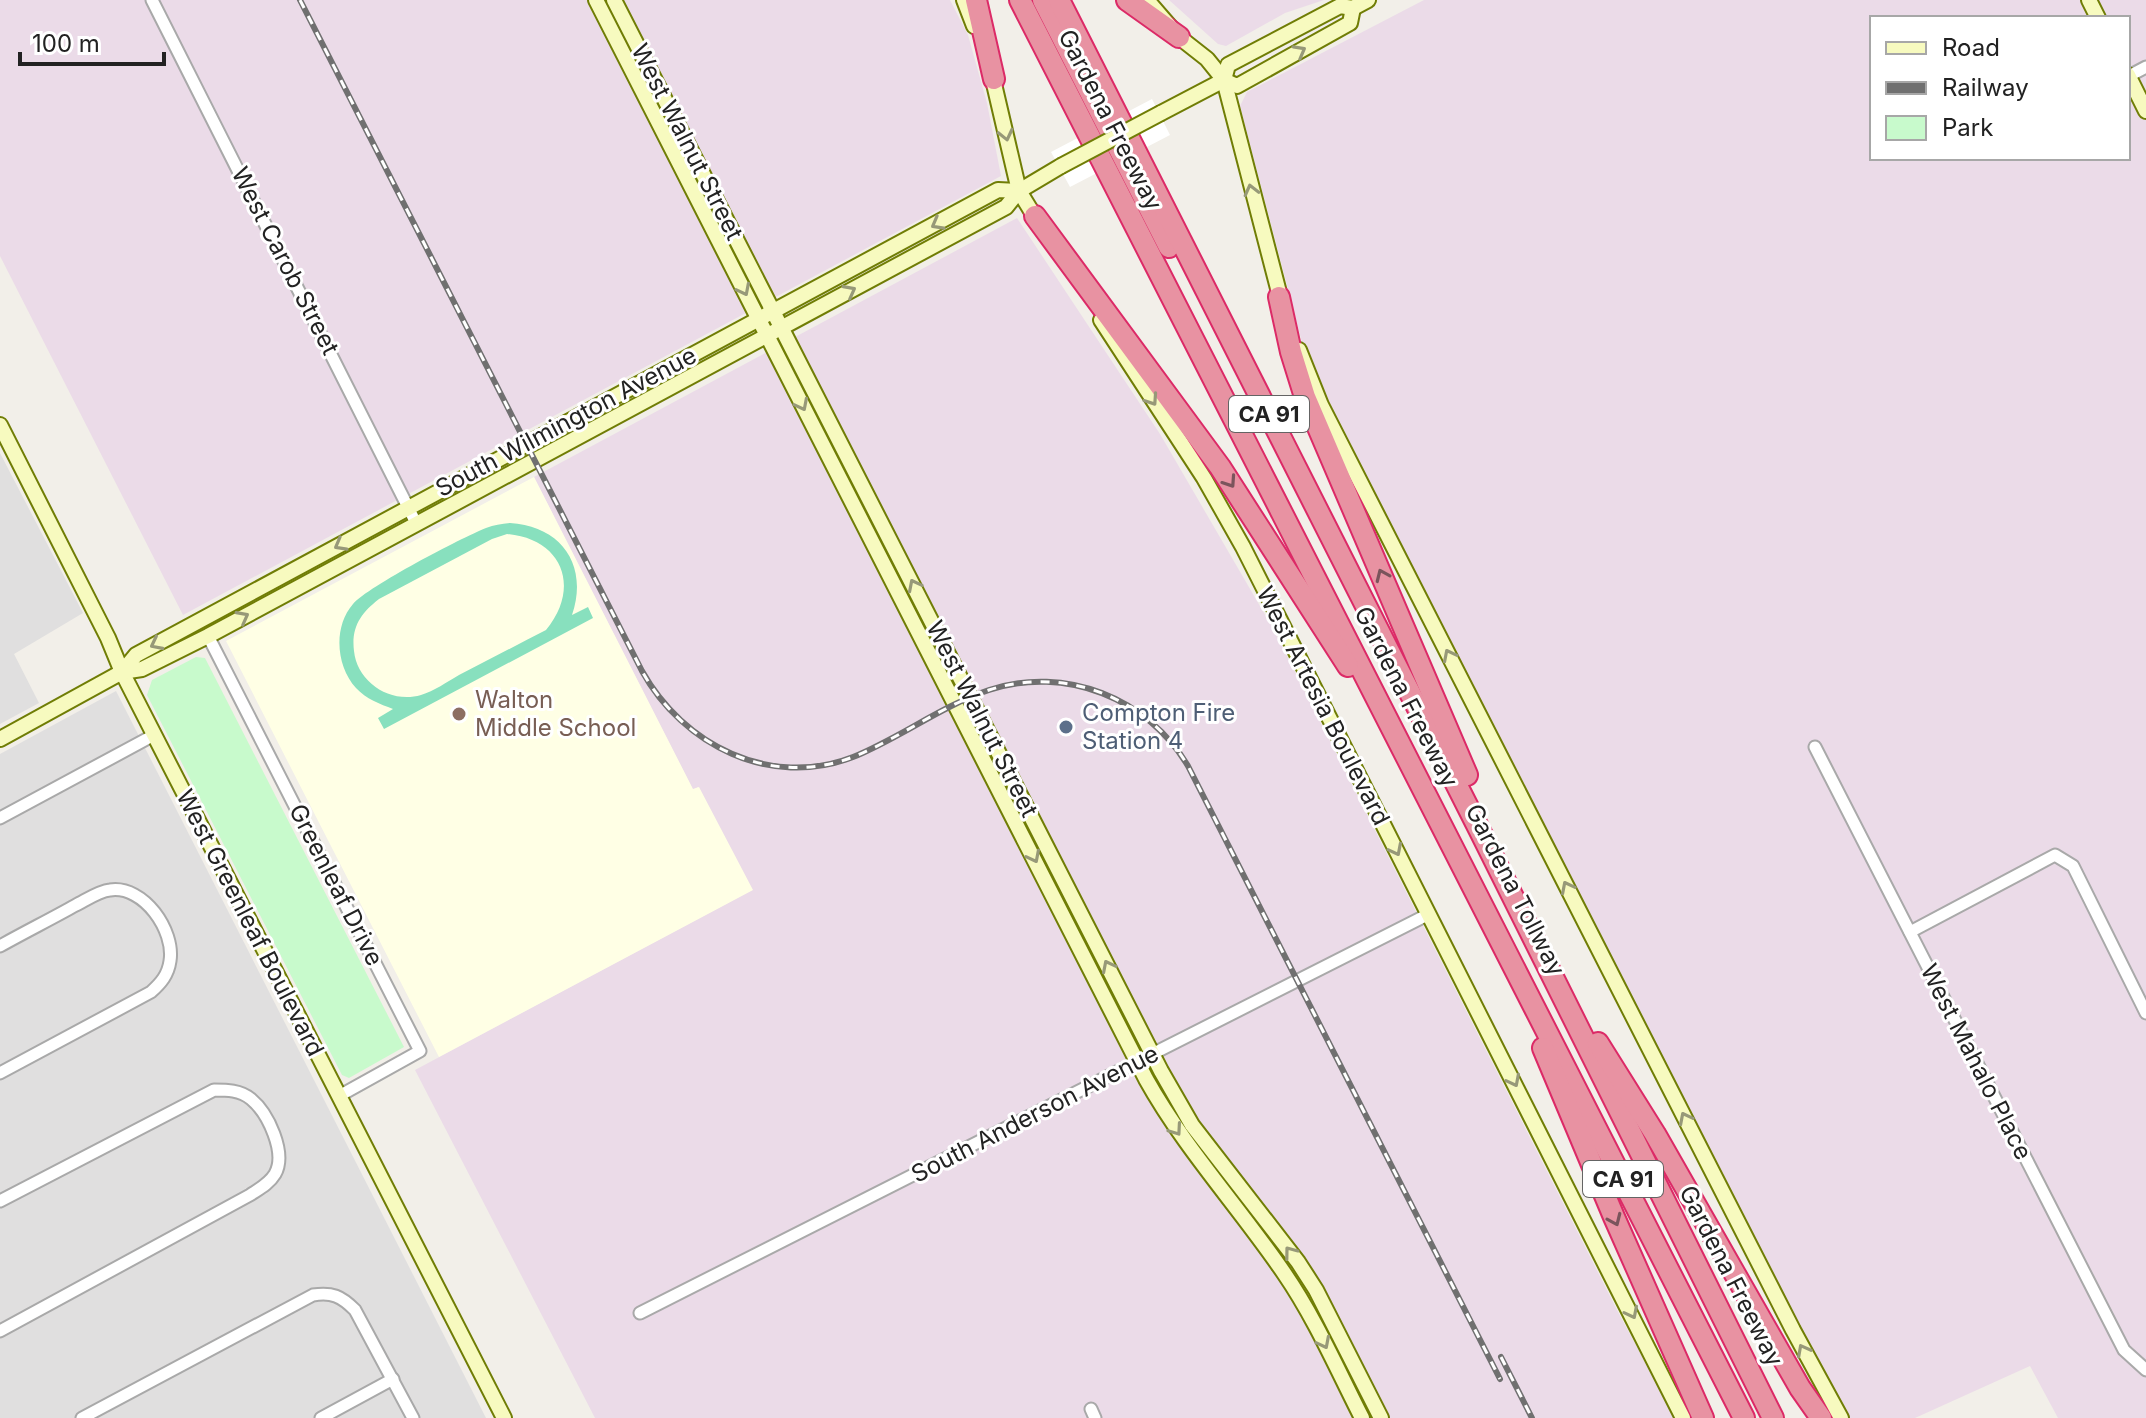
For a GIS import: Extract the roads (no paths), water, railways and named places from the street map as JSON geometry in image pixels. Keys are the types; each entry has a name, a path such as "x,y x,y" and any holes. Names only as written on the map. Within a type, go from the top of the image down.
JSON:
{"highway":[{"path":"976,0 994,79"},
{"name":"Gardena Freeway","path":"1020,0 1744,1418"},
{"name":"Gardena Tollway","path":"1033,0 1755,1418"},
{"name":"Gardena Tollway","path":"1043,0 1688,1270 1707,1286"},
{"name":"Gardena Freeway","path":"1059,0 1773,1418"},
{"path":"1127,0 1179,37"},
{"path":"1035,216 1220,467 1272,545 1434,809"},
{"path":"1279,297 1305,397 1478,800 1479,829"},
{"path":"1531,934 1655,1134 1800,1388 1821,1418"},
{"path":"1501,940 1568,1110 1703,1418"}],"main road":[{"name":"West Walnut Street","path":"596,0 1167,1117 1284,1272 1362,1418"},
{"name":"West Walnut Street","path":"614,0 1153,1055 1192,1125 1298,1262 1316,1290 1381,1418"},
{"name":"West Artesia Boulevard","path":"964,0 994,79 1019,191 1208,485 1243,547 1683,1418"},
{"path":"1147,0 1179,37 1207,59 1224,80 1279,297 1321,405 1786,1317 1841,1418"},
{"name":"South Wilmington Avenue","path":"0,739 122,672 142,669 208,636 1006,207 1019,191 1061,166 1224,80 1228,65 1340,6 1353,8 1368,0"},
{"name":"South Wilmington Avenue","path":"1224,80 1237,86 1350,23 1353,8"},
{"path":"2130,79 2146,111"},
{"name":"South Wilmington Avenue","path":"122,672 136,655 998,190 1019,191"},
{"name":"West Greenleaf Boulevard","path":"0,425 108,638 122,672 504,1418"}],"street":[{"name":"West Carob Street","path":"152,0 416,523"},
{"path":"608,24 623,17"},
{"path":"630,67 645,60"},
{"path":"655,115 669,108"},
{"path":"673,152 688,144"},
{"path":"698,199 712,192"},
{"name":"Greenleaf Drive","path":"208,636 420,1051 339,1096"},
{"path":"0,818 154,735"},
{"name":"West Mahalo Place","path":"1815,747 2124,1350 2146,1370"},
{"path":"1910,932 2055,855 2073,866 2146,1013"},
{"path":"0,946 111,889 132,894 146,903 164,927 171,948 170,964 164,980 151,992 0,1073"},
{"name":"South Anderson Avenue","path":"640,1313 1429,914"},
{"path":"0,1201 214,1090 231,1090 248,1097 260,1109 279,1152 277,1172 266,1185 0,1331"},
{"path":"82,1418 313,1295 327,1292 342,1297 355,1310 413,1418"},
{"path":"321,1418 393,1379"}],"railway":[{"path":"300,0 642,671 659,697 705,739 732,754 761,763 791,767 822,766 853,757 971,697 1018,683 1075,685 1127,705 1151,722 1171,742 1188,766 1500,1379"},
{"path":"1501,1357 1532,1418"}],"place":[{"name":"Walton Middle School","path":"459,714"},
{"name":"Compton Fire Station 4","path":"1066,727"}]}
